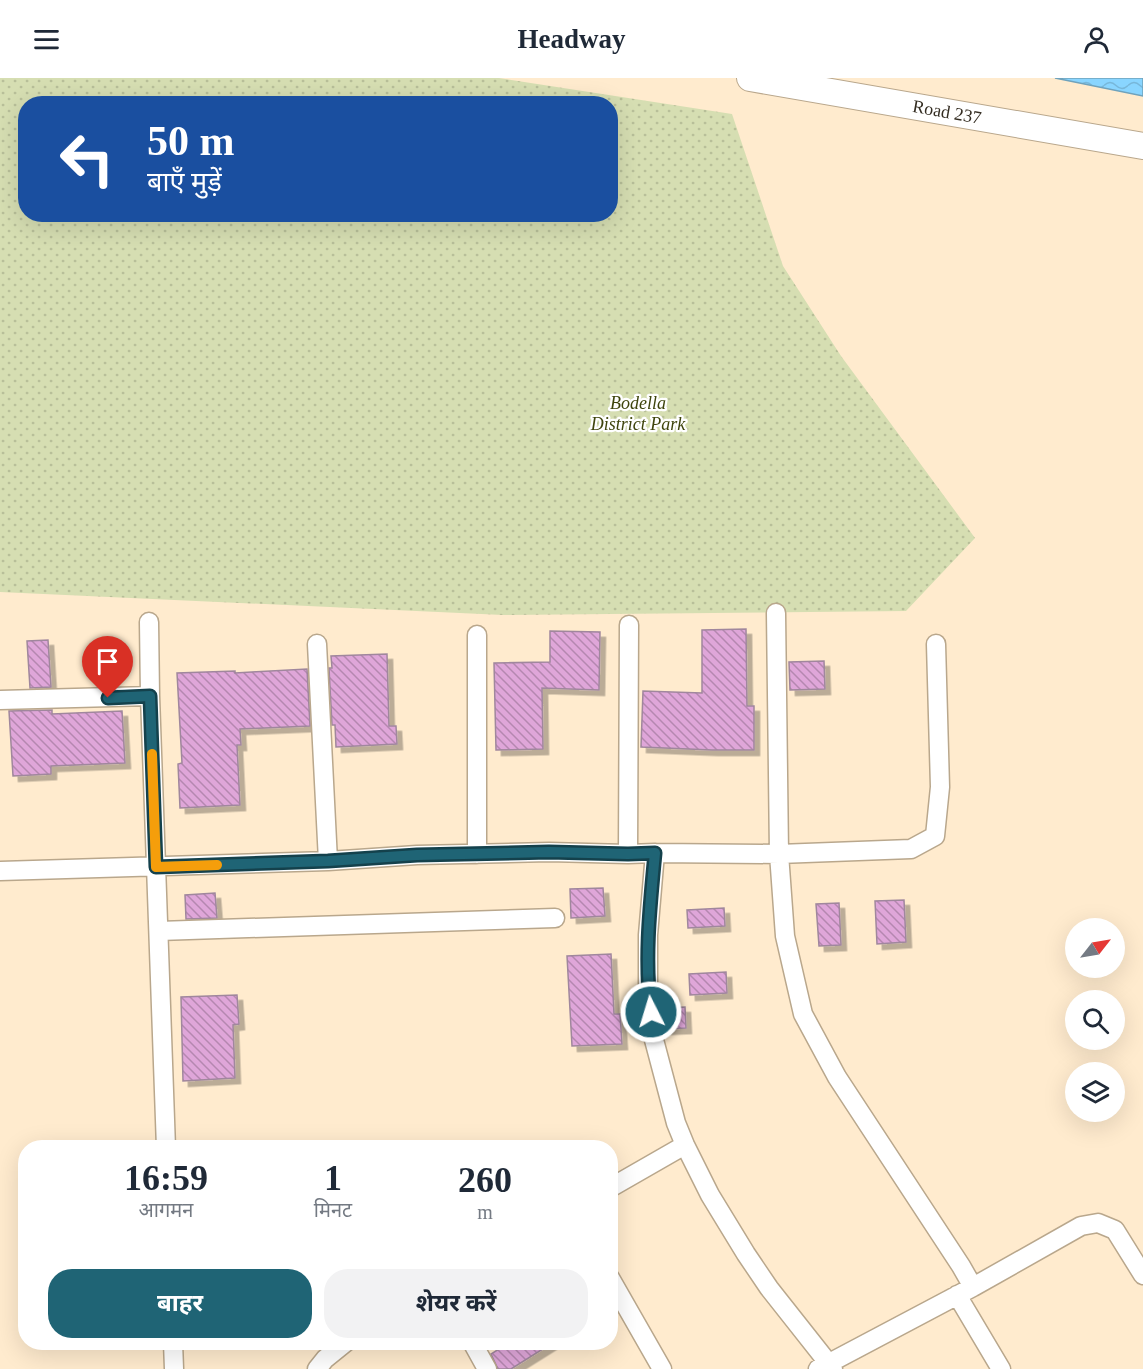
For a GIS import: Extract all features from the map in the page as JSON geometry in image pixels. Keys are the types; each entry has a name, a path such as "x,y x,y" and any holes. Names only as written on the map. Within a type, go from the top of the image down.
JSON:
{"street":[{"name":"Road 237","path":"762,79 1143,146"},
{"path":"776,613 779,854 785,936 803,1014 837,1077 956,1257 965,1291 1000,1369"},
{"path":"149,622 166,1140"},
{"path":"628,625 628,854"},
{"path":"477,635 477,854"},
{"path":"317,644 328,861"},
{"path":"0,872 328,861 417,855 549,852 779,854 911,849 935,836 940,787 936,644"},
{"path":"0,700 150,696"},
{"path":"655,853 648,935 648,988 653,1036 676,1123 710,1195 746,1254 826,1367 1081,1226 1098,1222 1115,1230 1143,1275"},
{"path":"159,931 555,918"},
{"path":"618,1183 685,1145"},
{"path":"618,1292 662,1369"},
{"path":"173,1350 174,1369"},
{"path":"317,1369 336,1350"},
{"path":"476,1350 487,1369"}],"green space":[{"name":"Bodella District Park","path":"0,78 499,78 616,96 18,96 18,222 618,222 618,96 732,114 783,266 841,356 975,538 906,611 503,615 0,592"}],"water":[{"path":"1055,78 1143,78 1143,96"}],"building":[{"path":"746,629 747,706 754,706 754,750 641,747 643,691 702,693 702,630"},
{"path":"550,631 600,632 599,690 542,688 543,749 496,750 494,663 550,662"},
{"path":"48,640 51,687 30,688 27,641"},
{"path":"387,654 389,726 396,726 397,744 336,747 335,725 332,725 329,668 332,668 331,656"},
{"path":"824,661 825,689 790,690 789,662"},
{"path":"307,669 310,726 240,729 241,745 237,745 240,805 180,808 178,764 182,763 177,673"},
{"path":"52,710 52,714 122,711 125,763 51,766 51,774 13,776 9,711"},
{"path":"603,888 605,916 571,918 570,889"},
{"path":"215,893 217,918 186,919 185,895"},
{"path":"904,900 906,942 877,944 875,901"},
{"path":"839,903 841,945 819,946 816,904"},
{"path":"724,908 725,926 688,928 687,910"},
{"path":"611,954 614,1014 620,1014 622,1044 572,1046 567,956"},
{"path":"726,972 727,993 690,995 689,974"},
{"path":"237,995 239,1024 233,1025 235,1078 183,1081 181,997"},
{"path":"685,1007 686,1028 664,1029 663,1008"},
{"path":"497,1350 541,1350 511,1369 498,1369 491,1354"}],"slow traffic":[{"path":"152,754 156,867 217,865"}],"route":[{"path":"108,698 150,696 156,867 328,861 417,855 549,852 655,853 648,935 648,988 651,1012"}]}
